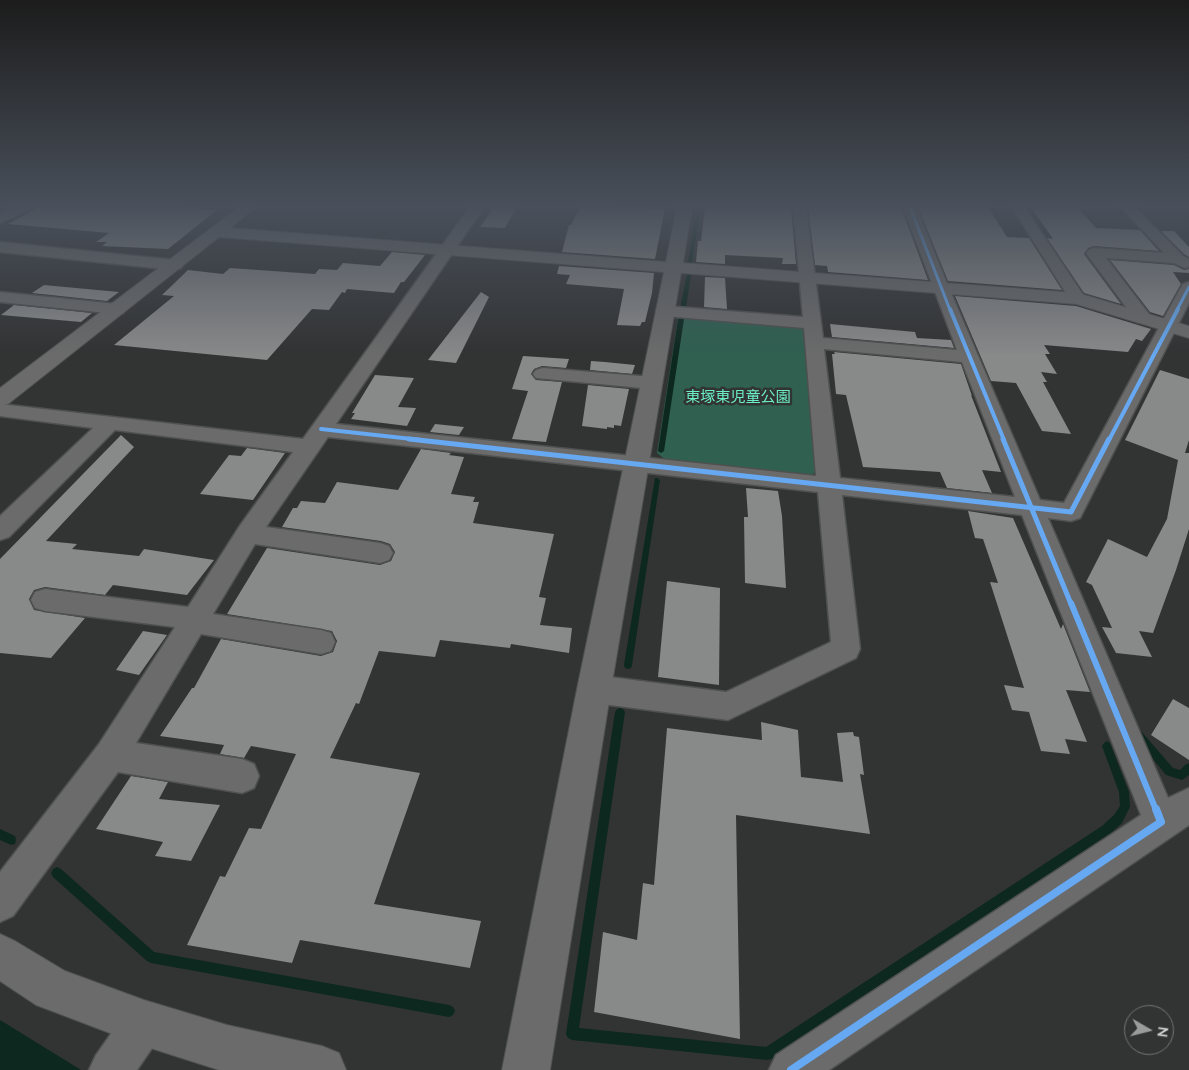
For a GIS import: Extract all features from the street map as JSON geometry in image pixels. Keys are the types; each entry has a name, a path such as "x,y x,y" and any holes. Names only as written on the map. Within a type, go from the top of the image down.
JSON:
{"street":[{"path":"97,257 175,265"},
{"path":"0,399 185,257"},
{"path":"0,903 111,755 248,534 441,257"},
{"path":"541,257 1078,299 1179,329"},
{"path":"526,1070 594,689 675,257"},
{"path":"594,689 728,706 846,649 805,257"},
{"path":"791,1070 1175,814 1033,509 929,257"},
{"path":"1051,257 1078,299"},
{"path":"1097,257 1143,318"},
{"path":"1133,257 1183,262"},
{"path":"0,410 110,423 636,463 1070,512 1179,329 1189,287"},
{"path":"0,297 117,309"},
{"path":"665,311 970,357"},
{"path":"543,374 652,384"},
{"path":"0,531 110,423"},
{"path":"248,534 380,553"},
{"path":"45,600 178,616 194,621 321,642"},
{"path":"111,755 242,776"},
{"path":"0,956 52,989 144,1023 227,1049 322,1070"},
{"path":"112,1070 144,1023"}],"green space":[{"name":"東塚東児童公園","path":"687,316 796,325 803,328 815,473 806,476 667,461 657,453 678,318"}],"shaded area":[{"path":"0,1020 81,1070 0,1070"}],"building":[{"path":"388,257 423,257 404,282 401,282 394,293 347,289 345,293 342,292 329,310 312,309 267,360 114,345 174,296 162,295 188,270 223,274 230,268 315,274 319,269 337,270 343,263 380,266"},
{"path":"628,257 655,257 655,259"},
{"path":"696,257 725,257 725,264 696,262"},
{"path":"762,257 795,257 796,264 782,264 783,258"},
{"path":"814,257 919,257 928,280 828,272 827,266 815,265"},
{"path":"938,257 1041,257 1062,290 948,281"},
{"path":"1060,257 1086,257 1121,304 1084,293"},
{"path":"1110,260 1174,265 1184,270 1189,269 1189,273 1173,272 1181,284 1163,316 1150,312"},
{"path":"559,266 654,273 652,293 645,322 642,322 640,326 617,325 624,289 566,284 570,275 557,274"},
{"path":"705,277 725,278 727,309 704,307"},
{"path":"44,285 119,292 107,301 32,293"},
{"path":"481,292 489,297 456,363 428,360"},
{"path":"955,296 1076,306 1151,329 1142,341 1136,339 1128,352 1044,345 1050,354 1045,354 1057,374 1041,372 1047,382 1043,382 1071,434 1042,431 1016,383 991,381"},
{"path":"14,305 92,313 81,322 1,315"},
{"path":"830,324 915,332 917,338 951,340 954,348 832,337"},
{"path":"834,352 961,364 1001,472 982,470 992,493 947,488 940,472 863,467 846,395 836,394 832,354 835,354"},
{"path":"523,356 569,359 566,368 542,366 534,369 531,374 536,380 562,382 546,442 512,439 528,391 512,389"},
{"path":"591,361 635,365 632,374 590,370"},
{"path":"1160,370 1189,379 1189,440 1185,453 1189,453 1189,529 1153,633 1139,631 1152,657 1116,653 1102,627 1112,628 1092,585 1086,582 1108,539 1147,557 1167,519 1178,460 1125,440"},
{"path":"375,375 414,378 398,407 416,408 407,426 351,419 355,413 352,413"},
{"path":"588,385 629,389 621,426 614,425 614,428 607,427 607,429 582,426"},
{"path":"435,424 464,427 459,435 430,432"},
{"path":"121,435 134,447 46,541 77,544 72,549 139,556 144,549 214,560 187,595 113,585 105,595 45,587 34,590 29,599 34,610 85,618 51,658 0,653 0,559"},
{"path":"247,448 285,453 253,500 200,494 229,455 241,456"},
{"path":"421,449 451,453 449,455 464,457 451,494 475,497 473,502 479,502 473,523 554,534 539,597 546,598 540,625 572,628 569,653 511,644 510,648 440,640 435,657 379,651 359,704 356,703 330,758 420,773 374,904 481,921 470,968 300,940 292,963 187,945 220,876 225,877 249,828 261,829 296,754 251,746 244,758 220,754 224,745 160,736 192,688 194,688 221,639 321,656 333,652 337,641 332,631 227,614 267,548 380,565 391,561 395,552 390,544 381,541 282,527 293,508 297,508 301,501 325,503 337,482 398,490"},
{"path":"746,488 778,491 782,516 786,588 745,583 744,517 748,517"},
{"path":"968,511 1013,518 1061,629 1063,624 1090,692 1066,690 1087,742 1065,739 1070,754 1041,751 1029,712 1012,710 1004,685 1024,688 990,582 998,583 983,539 975,538"},
{"path":"667,581 720,588 719,685 658,677"},
{"path":"143,631 167,635 139,675 116,670"},
{"path":"1173,699 1189,708 1189,760 1151,735"},
{"path":"761,722 798,730 801,777 843,782 837,733 853,732 854,736 859,737 864,775 860,774 870,834 736,815 740,1039 594,1012 603,932 637,940 643,883 654,885 667,728 762,740"},
{"path":"131,776 168,782 159,799 220,805 191,861 155,856 163,842 96,829"}],"waterway":[{"path":"690,262 691,257"},
{"path":"683,308 689,275"},
{"path":"661,451 681,319"},
{"path":"628,665 657,480"},
{"path":"620,712 572,1034 767,1054 1106,830 1118,819 1125,807 1124,792 1107,746"},
{"path":"1138,734 1170,772 1182,775 1189,768"},
{"path":"0,834 11,840"},
{"path":"57,873 151,957 449,1011"}],"cycle path":[{"path":"791,1070 1161,822 929,257"},
{"path":"321,429 1071,512 1189,287"}]}
